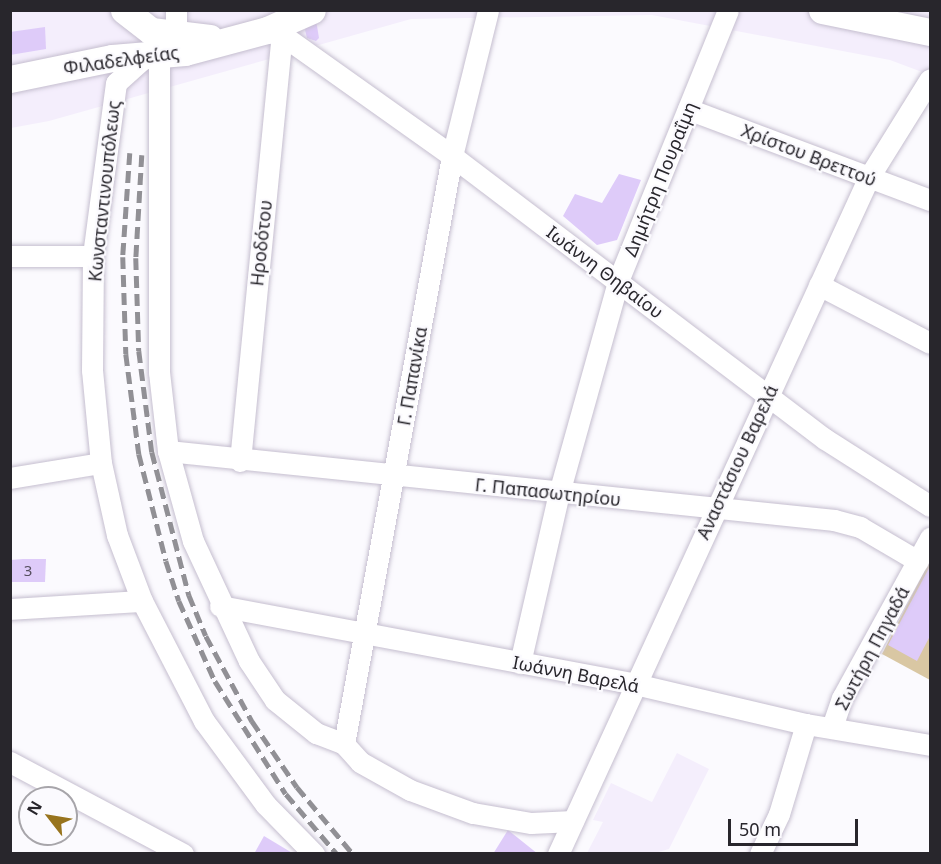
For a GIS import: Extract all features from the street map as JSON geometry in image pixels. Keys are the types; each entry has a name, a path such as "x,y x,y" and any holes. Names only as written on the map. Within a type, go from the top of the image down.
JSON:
{"main road":[{"name":"Φιλαδελφείας","path":"124,10 164,39"},
{"path":"112,58 120,42 124,10"},
{"name":"Φιλαδελφείας","path":"10,79 112,58 164,39 232,40 282,24 312,10"},
{"path":"822,10 930,33"}],"street":[{"name":"Γ. Παπανίκα","path":"344,744 452,156 488,10"},
{"name":"Δημήτρη Πουραΐμη","path":"520,663 558,493 618,281 728,10"},
{"name":"Ιωάννη Θηβαίου","path":"282,24 825,439 930,506"},
{"name":"Ηροδότου","path":"240,461 282,24"},
{"name":"Κωνσταντινουπόλεως","path":"164,39 116,83 93,256 92,370 101,463 117,535 142,600 204,721 267,805 314,854"},
{"path":"164,39 159,372 168,451 193,541 220,606 249,661 275,700 316,733 344,744 360,762 410,790 473,813 531,823 573,821"},
{"name":"Αναστάσιου Βαρελά","path":"558,854 869,177 930,79"},
{"name":"Χρίστου Βρεττού","path":"688,109 930,200"},
{"path":"10,256 93,256"},
{"path":"819,285 930,343"},
{"name":"Γ. Παπασωτηρίου","path":"168,451 240,461 842,522 860,527 918,561"},
{"path":"10,478 101,463"},
{"name":"Σωτήρη Πηγαδά","path":"832,727 842,698 930,538"},
{"path":"10,609 142,600"},
{"name":"Ιωάννη Βαρελά","path":"220,606 635,684 806,724 930,745"},
{"path":"760,854 779,814 806,724"},
{"path":"12,768 183,854"}],"shaded area":[{"path":"11,11 930,11 930,75 890,60 652,15 411,19 49,121 11,128"},
{"path":"930,560 930,680 882,654"},
{"path":"677,753 709,769 669,849 655,853 587,853 603,822 593,820 611,783 652,802"}],"building":[{"path":"315,14 319,38 316,41 307,38 302,17"},
{"path":"45,27 46,49 10,55 10,32"},
{"path":"619,174 641,180 617,240 597,245 563,216 575,194 602,203"},
{"path":"46,559 45,582 10,582 10,560"},
{"path":"930,566 930,636 917,661 888,645"},
{"path":"508,830 538,854 493,854"},
{"path":"264,836 294,854 254,854"}],"railway":[{"path":"130,153 123,257 126,354 139,454 166,561 179,601 215,681 286,794 337,854"},
{"path":"142,155 136,258 139,351 152,452 189,595 206,636 252,721 297,787 353,854"}]}
